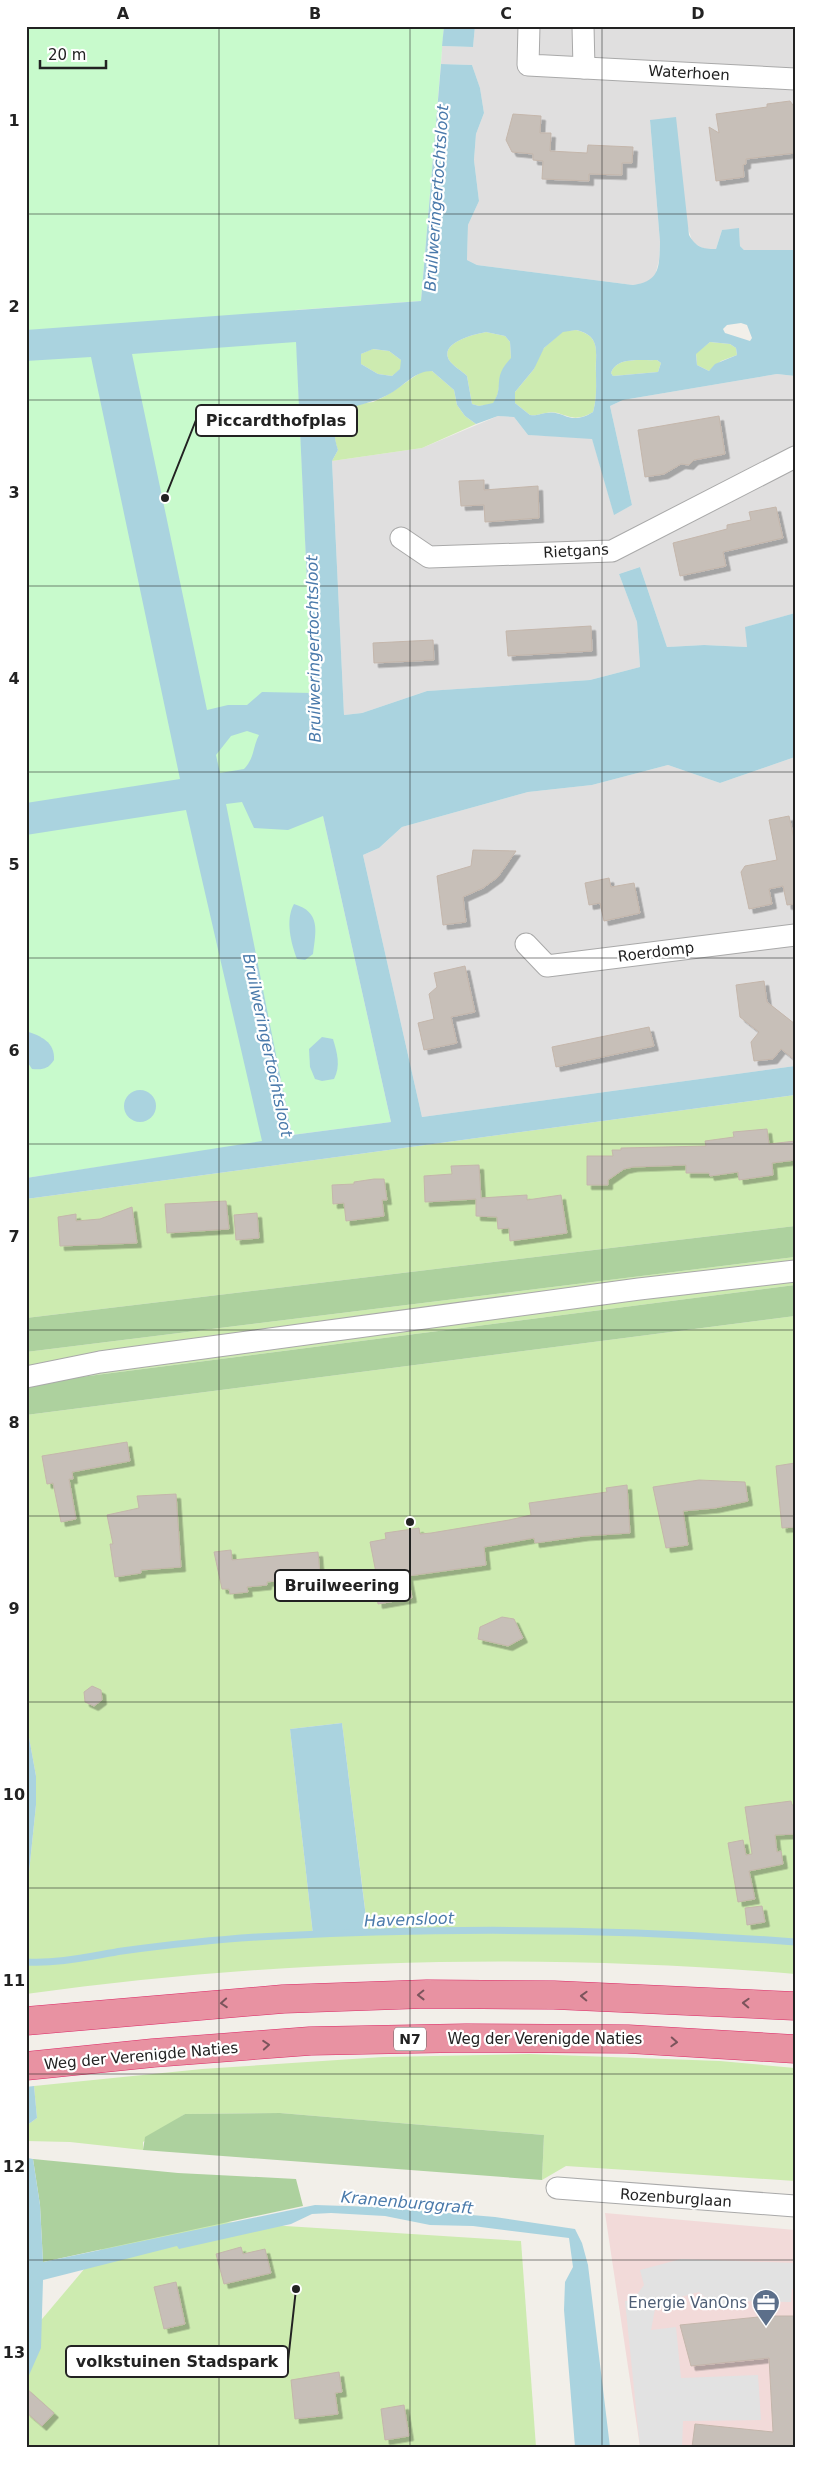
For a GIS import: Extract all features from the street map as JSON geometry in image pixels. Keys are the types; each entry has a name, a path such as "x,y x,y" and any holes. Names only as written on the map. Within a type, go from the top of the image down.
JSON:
{"highway":[{"path":"26,2021 136,2010 283,1999 427,1994 554,1995 795,2006"},
{"name":"Weg der Verenigde Naties","path":"26,2066 153,2053 319,2041 466,2038 628,2039 795,2049"}],"street":[{"name":"Waterhoen","path":"529,26 528,65 795,79"},
{"path":"582,26 584,68"},
{"name":"Rietgans","path":"400,538 429,557 612,551 795,458"},
{"name":"Roerdomp","path":"526,944 547,966 795,935"},
{"path":"26,1378 109,1360 639,1289 795,1271"},
{"name":"Rozenburglaan","path":"557,2188 795,2206"}],"shaded area":[{"path":"475,26 795,26 795,250 744,250 740,246 739,229 722,230 716,249 705,249 693,243 650,120 660,242 659,260 655,276 647,283 633,285 477,265 467,260 468,225 479,201 474,160 476,134 484,113 480,88 472,65 441,64 442,46 473,47"},
{"path":"777,374 795,376 795,613 746,627 747,647 704,645 667,647 640,567 619,574 637,622 640,667 590,680 427,691 362,713 344,715 332,461 422,448 498,416 514,417 528,435 592,438 614,514 632,505 610,406 623,400"},
{"path":"795,757 795,1066 422,1117 363,855 379,848 402,827 528,792 592,785 668,765 720,783"},
{"path":"605,2213 795,2230 795,2447 640,2447"},
{"path":"681,2259 795,2263 795,2289 792,2289 791,2302 743,2301 729,2309 716,2307 699,2292 656,2304 651,2330 676,2327 681,2378 758,2375 761,2420 683,2421 682,2447 640,2447 625,2301 633,2300 644,2285 640,2270"}],"green space":[{"path":"26,26 444,26 421,301 295,310 312,693 323,816 391,1122 292,1135 262,1142 26,1178"},
{"path":"576,330 590,336 595,346 596,392 593,412 578,418 552,412 530,415 515,403 515,392 534,369 537,358 544,348 563,331"},
{"path":"486,332 505,336 510,342 511,359 501,376 498,392 493,404 479,406 472,404 467,376 449,360 447,354 449,348 460,340"},
{"path":"710,342 730,344 736,348 737,355 721,361 709,371 697,365 696,353"},
{"path":"372,349 389,351 401,360 401,369 392,376 378,374 361,364 361,354"},
{"path":"657,360 661,363 658,372 613,376 611,373 614,368 624,362"},
{"path":"423,371 432,371 454,390 457,405 465,416 476,424 422,448 332,461 338,450 335,435 336,422 343,411 358,404 373,402 379,399"},
{"path":"795,1095 795,1226 26,1318 26,1199"},
{"path":"795,1226 795,1257 26,1352 26,1318"},
{"path":"795,1257 795,1285 26,1384 26,1352"},
{"path":"795,1285 795,1316 26,1415 26,1384"},
{"path":"795,1316 795,1974 603,1963 506,1961 410,1963 313,1966 217,1973 121,1982 26,1994 26,1901 36,1805 36,1776 26,1721 26,1415","holes":["342,1723 368,1933 313,1935 290,1729"]},
{"path":"529,2054 720,2061 795,2068 795,2181 566,2166 542,2180 544,2135 280,2113 185,2114 143,2142 143,2150 70,2142 26,2141 26,2126 37,2118 34,2086 202,2069 383,2057"},
{"path":"280,2113 544,2135 542,2180 143,2150 145,2137 185,2114"},
{"path":"33,2159 178,2173 296,2179 303,2206 43,2262 40,2205"},
{"path":"129,2216 521,2241 536,2447 26,2447 26,2338"}],"water":[{"path":"444,26 475,26 473,47 442,46"},
{"name":"Bruilweringertochtsloot","path":"441,64 472,65 480,88 484,113 476,134 474,160 479,201 468,225 467,260 477,265 633,285 649,280 657,271 660,242 650,120 676,117 689,235 694,242 703,248 716,249 722,230 739,228 740,246 744,250 795,250 795,376 777,374 623,400 610,406 632,505 614,515 592,439 528,435 514,417 498,416 476,424 465,416 457,405 454,390 432,371 420,373 380,399 348,410 340,415 336,423 335,434 338,450 332,461 344,715 362,713 427,691 590,680 640,667 637,622 619,574 640,567 667,647 704,645 747,647 745,627 795,613 795,757 720,783 668,765 592,785 528,792 402,827 379,848 363,855 422,1117 795,1066 795,1095 26,1199 26,1178 262,1141 186,810 26,835 26,803 180,779 91,357 26,361 26,330 421,301","holes":["741,323 747,325 752,338 750,341 725,333 723,329 727,325","576,330 590,336 596,352 596,388 593,412 578,418 552,412 530,415 515,403 515,392 534,369 544,348 563,332","486,332 505,336 510,342 511,358 501,372 498,392 493,403 479,406 472,404 467,376 449,360 447,354 449,348 454,344","296,342 312,693 262,692 247,705 228,705 207,710 132,354","710,342 730,344 736,348 737,355 715,364 709,371 697,365 696,354","373,349 389,351 401,360 400,369 392,376 378,374 361,364 361,354","657,360 661,363 658,372 613,376 611,373 614,368 619,364 631,361","247,731 259,735 252,757 244,769 220,773 216,755 231,736","242,802 254,828 288,830 323,816 391,1122 292,1135 226,804"]},
{"path":"294,904 309,912 315,923 313,954 305,960 297,959 291,939 289,924"},
{"path":"26,1031 37,1035 50,1044 54,1060 47,1067 32,1069 26,1060"},
{"path":"322,1037 333,1039 338,1064 334,1079 322,1081 315,1079 310,1067 309,1049"},
{"path":"140,1090 146,1091 151,1095 155,1100 155,1112 151,1117 146,1121 140,1122 134,1121 129,1117 125,1112 124,1106 125,1100 129,1095 134,1091"},
{"path":"26,1721 36,1776 36,1805 26,1901"},
{"path":"342,1723 368,1934 313,1935 290,1729"},
{"path":"34,2086 37,2118 26,2126 26,2087"},
{"path":"28,2158 33,2159 40,2205 43,2262 315,2205 378,2207 495,2217 575,2229 582,2243 588,2265 610,2447 575,2447 564,2310 565,2282 573,2267 569,2238 473,2226 430,2225 385,2216 331,2213 312,2214 291,2224 179,2249 177,2246 43,2280 41,2348 26,2382"}],"building":[{"path":"790,101 795,108 795,153 746,159 746,164 743,165 744,177 716,181 709,127 719,133 716,114 767,107 767,104"},
{"path":"513,114 541,116 540,133 551,133 550,151 587,153 588,145 633,147 632,163 622,163 622,175 589,174 589,181 542,179 543,161 533,160 533,154 512,152 506,140"},
{"path":"719,416 725,454 694,460 689,465 681,464 664,474 645,477 638,430"},
{"path":"484,480 484,490 538,486 539,518 485,522 484,505 461,506 459,481"},
{"path":"776,507 783,538 723,552 726,566 680,576 673,543 727,529 727,525 751,520 749,512"},
{"path":"591,626 592,651 508,656 506,631"},
{"path":"433,640 434,660 374,663 373,643"},
{"path":"789,816 795,843 795,904 787,905 783,886 769,889 772,904 749,909 741,872 745,866 777,860 769,820"},
{"path":"473,850 516,851 498,877 483,888 463,897 466,922 443,925 437,876 471,866"},
{"path":"609,878 611,887 634,883 640,913 604,921 600,903 589,905 585,883"},
{"path":"465,966 475,1012 451,1017 457,1043 424,1050 418,1023 434,1019 429,994 437,987 434,973"},
{"path":"764,981 767,1002 795,1024 795,1060 781,1049 773,1059 754,1061 751,1042 759,1032 740,1017 736,985"},
{"path":"649,1027 654,1046 556,1067 552,1047"},
{"path":"767,1129 769,1144 795,1141 795,1160 772,1163 773,1175 739,1180 738,1172 710,1176 709,1173 686,1173 686,1165 633,1167 624,1169 608,1180 608,1185 587,1185 587,1156 613,1156 612,1150 621,1150 621,1148 706,1146 705,1141 734,1137 733,1132"},
{"path":"479,1165 481,1198 527,1195 527,1200 561,1195 567,1233 510,1241 509,1228 498,1229 497,1217 476,1216 476,1199 425,1202 424,1176 452,1174 451,1166"},
{"path":"384,1179 387,1200 382,1200 384,1216 346,1221 344,1203 333,1204 332,1185 354,1184 354,1182"},
{"path":"226,1201 229,1229 167,1233 165,1204"},
{"path":"132,1207 137,1243 60,1246 58,1217 76,1214 76,1221 100,1219"},
{"path":"257,1213 259,1238 236,1240 234,1215"},
{"path":"127,1442 130,1461 72,1472 73,1479 69,1479 76,1519 61,1522 53,1483 47,1484 42,1456"},
{"path":"795,1463 795,1527 782,1528 776,1466"},
{"path":"699,1480 745,1482 748,1501 715,1508 683,1511 688,1545 666,1548 653,1487"},
{"path":"627,1485 630,1533 584,1536 535,1543 534,1538 484,1547 486,1565 408,1576 412,1598 378,1604 375,1584 378,1583 370,1542 386,1539 385,1533 419,1528 420,1534 431,1533 509,1520 531,1515 529,1503 607,1492 606,1488"},
{"path":"176,1494 181,1567 141,1570 141,1573 115,1577 110,1544 113,1544 107,1515 139,1508 137,1496"},
{"path":"231,1550 232,1560 318,1552 320,1575 267,1582 267,1585 247,1587 248,1592 230,1594 229,1589 222,1589 214,1552"},
{"path":"502,1617 514,1619 523,1638 508,1646 478,1639 480,1627"},
{"path":"92,1686 101,1690 102,1700 94,1706 85,1702 84,1692"},
{"path":"791,1801 792,1805 795,1805 795,1834 775,1835 777,1852 781,1851 783,1864 749,1871 755,1899 738,1902 728,1843 743,1840 746,1855 752,1854 745,1807"},
{"path":"762,1906 765,1922 747,1925 745,1908"},
{"path":"241,2247 243,2254 265,2249 271,2273 224,2284 216,2254"},
{"path":"176,2282 185,2324 164,2329 154,2287"},
{"path":"768,2316 795,2316 795,2447 692,2447 695,2424 773,2432 769,2358 691,2366 680,2325"},
{"path":"339,2372 342,2392 335,2393 338,2414 295,2419 291,2380"},
{"path":"26,2388 54,2413 42,2426 26,2412"},
{"path":"404,2405 409,2436 385,2440 381,2409"}],"waterway":[{"name":"Havensloot","path":"26,1962 62,1961 122,1951 257,1937 459,1930 661,1934 795,1942"}],"place":[{"name":"Piccardthofplas","path":"165,498"},
{"name":"Bruilweering","path":"410,1522"},
{"name":"volkstuinen Stadspark","path":"296,2289"},
{"name":"Energie VanOns","path":"766,2327"}],"water label":[{"name":"Kranenburggraft","path":"407,2202"}]}
